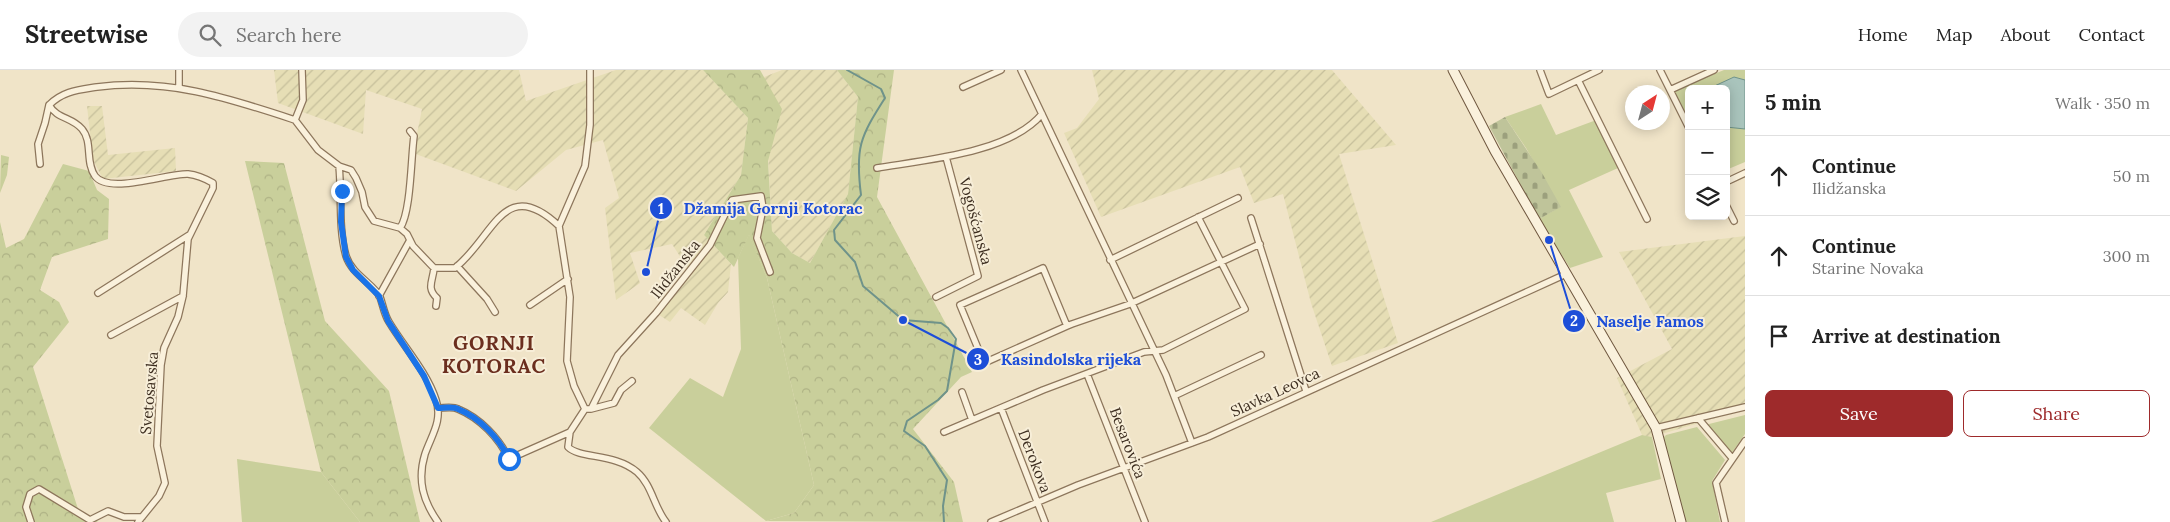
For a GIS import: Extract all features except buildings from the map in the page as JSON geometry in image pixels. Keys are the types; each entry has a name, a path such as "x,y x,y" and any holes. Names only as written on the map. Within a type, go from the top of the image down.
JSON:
{"street":[{"path":"179,70 179,87"},
{"path":"295,120 303,100 302,70"},
{"path":"559,226 585,166 590,125 590,70"},
{"path":"963,87 1001,70"},
{"path":"1021,70 1153,350 1174,396 1192,443"},
{"path":"1453,70 1495,151 1656,428 1681,522"},
{"path":"1540,70 1549,94 1598,70"},
{"path":"1660,70 1668,85"},
{"path":"1685,120 1670,90 1714,70"},
{"path":"1578,80 1647,218"},
{"path":"40,164 38,144 45,123 48,105 61,94 74,90 108,86 160,84 230,98 295,120 318,150 339,166 351,170 362,192 364,207 374,221 400,228 434,268"},
{"name":"Svetosavska","path":"31,522 26,507 30,494 40,489 90,520 108,511 124,517 140,519 159,496 165,483 165,474 157,446 161,365 164,348 178,317 183,296 184,262 189,235 214,188 213,183 188,174 126,183 102,182 95,176 88,139 82,129 70,120 54,114 48,105"},
{"path":"877,168 966,153 1007,138 1032,124 1042,114"},
{"path":"400,228 404,222 407,206 414,136 410,131"},
{"name":"Vogošćanska","path":"936,297 978,276 946,157"},
{"path":"339,166 342,191 341,222 346,257 353,270 379,296 388,321 424,376 438,408 436,431 425,454 421,478 427,507 438,522"},
{"path":"1730,180 1745,173"},
{"name":"Ilidžanska","path":"570,432 588,409 621,351 656,313 710,245 732,200 761,196 763,208 757,238 770,272"},
{"path":"1110,260 1238,198"},
{"path":"434,268 457,266 503,214 512,207 531,206 547,214 559,226 568,278 570,297 566,361 574,386 588,409 614,403 621,390 632,381"},
{"path":"1730,214 1734,221"},
{"path":"944,432 1087,374 1153,350 1163,350 1245,309 1198,217"},
{"path":"1252,218 1306,391"},
{"name":"Svetosavska","path":"98,293 189,235"},
{"path":"379,296 410,240"},
{"path":"1067,326 1043,268 960,305 984,363 1067,326 1130,304 1221,260 1260,244"},
{"path":"457,266 487,299 495,312"},
{"path":"434,268 430,287 431,292 437,298 436,306"},
{"name":"Slavka Leovca","path":"991,522 1037,502 1192,443 1566,274"},
{"path":"530,305 568,278"},
{"path":"111,335 183,296"},
{"path":"1174,396 1261,355"},
{"name":"Besarovića","path":"1087,374 1145,522"},
{"path":"962,392 972,420"},
{"path":"1656,428 1745,407"},
{"path":"438,408 457,408 479,423 495,436 509,459 570,432"},
{"name":"Derokova","path":"1001,408 1045,522"},
{"path":"1698,418 1732,458"},
{"path":"570,432 568,447 571,450 616,459 636,471 647,484 663,520"},
{"path":"1725,522 1716,483 1745,441"}],"shaded area":[{"path":"274,70 519,70 526,101 616,70 703,70 748,118 741,175 704,235 731,264 728,292 718,303 705,325 681,308 670,322 653,311 692,275 672,244 630,253 640,283 616,300 605,208 619,198 603,140 566,150 516,191 413,153 422,109 366,90 363,134 278,103"},
{"path":"782,70 837,70 858,97 848,194 810,263 792,253 772,231 764,77"},
{"path":"1092,70 1332,70 1396,145 1339,154 1398,343 1332,366 1311,303 1283,194 1254,203 1240,167 1101,217 1064,133 1077,128 1099,99"},
{"path":"87,106 102,106 108,155 175,148 176,171 103,179 93,160"},
{"path":"1745,236 1745,409 1652,437 1642,435 1617,378 1672,349 1619,252"}],"green space":[{"path":"703,70 760,70 782,109 768,161 772,231 792,253 810,263 848,194 858,97 837,70 894,70 877,197 972,372 961,377 913,429 954,482 963,522 766,521 794,513 814,485 767,278 749,235 734,267 704,235 741,175 748,118"},
{"path":"1724,70 1745,70 1745,162 1730,168 1730,85 1688,85"},
{"path":"1685,86 1685,114 1673,91"},
{"path":"1541,104 1556,135 1599,119 1618,168 1569,190 1603,257 1570,268 1539,219 1560,207 1526,148 1505,117"},
{"path":"1505,117 1542,173 1561,207 1539,219 1489,126"},
{"path":"1,155 9,157 7,175 0,193"},
{"path":"245,161 284,163 325,321 389,391 420,522 360,522 321,472"},
{"path":"63,164 89,171 97,190 109,199 108,239 52,257 40,290 59,302 69,322 33,367 78,509 98,522 0,522 0,222 6,248 24,239"},
{"path":"749,234 767,278 814,485 794,513 766,521 649,428 690,378 723,397 741,349 738,258"},
{"path":"1745,415 1745,434 1731,454 1705,425"},
{"path":"1697,427 1725,460 1712,481 1720,522 1685,522 1662,439 1666,435"},
{"path":"1642,435 1652,437 1661,479 1606,493 1614,522 1431,522"},
{"path":"237,459 321,472 360,522 242,522"}],"water":[{"path":"1734,77 1745,80 1745,129 1730,127 1730,85 1717,85"}],"waterway":[{"path":"847,70 881,89 885,98 870,123 861,144 859,154 861,195 834,230 835,240 855,262 863,286 903,320 941,323 948,328 956,339 947,391 938,400 907,421 904,431 925,446 947,480 943,506 944,522"}],"place":[{"name":"Naselje Famos","path":"1549,240"},
{"name":"Džamija Gornji Kotorac","path":"646,272"},
{"name":"Kasindolska rijeka","path":"903,320"}],"district":[{"name":"GORNJI KOTORAC","path":"494,354"}],"route":[{"path":"342,191 341,222 346,257 353,270 379,296 388,321 424,376 436,399 438,408 457,408 479,423 495,436 509,459"}]}
